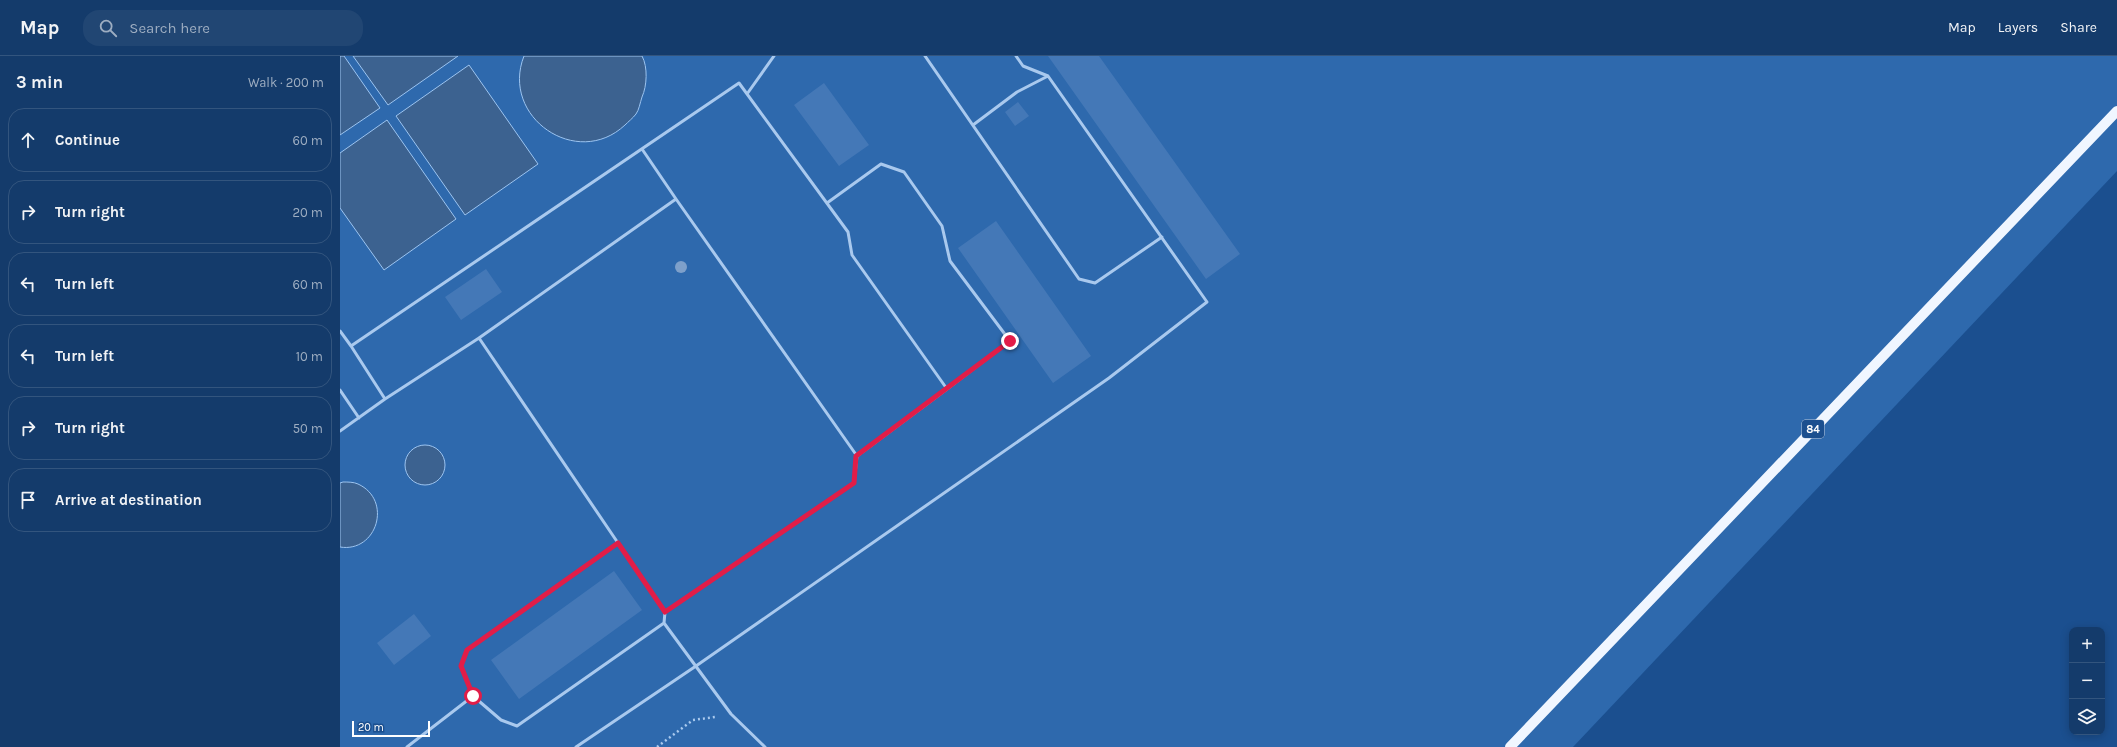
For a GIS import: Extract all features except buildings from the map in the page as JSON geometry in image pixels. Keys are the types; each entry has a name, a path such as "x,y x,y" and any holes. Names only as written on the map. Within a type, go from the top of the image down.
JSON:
{"main road":[{"name":"84","path":"1510,747 2117,111"}],"lane":[{"path":"748,94 774,56"},
{"path":"925,56 1080,279 1096,283 1162,237"},
{"path":"576,747 696,666 1109,378 1207,302 1048,76 1023,66 1016,56"},
{"path":"973,125 1017,92 1048,76"},
{"path":"351,346 739,83 848,232 852,255 947,389"},
{"path":"642,149 856,456 854,483 665,612"},
{"path":"827,203 881,164 904,172 942,226 950,261 1010,341 856,456"},
{"path":"340,431 478,338 676,199"},
{"path":"340,331 385,400"},
{"path":"478,338 665,612 664,623 731,714 765,747"},
{"path":"340,390 359,418"},
{"path":"618,543 467,650 461,666 473,696 501,720 517,726 664,623"},
{"path":"407,747 473,696"}],"path":[{"path":"657,747 693,720 731,714"}],"shaded area":[{"path":"340,56 2117,56 2117,171 1573,747 340,747"},
{"path":"340,56 344,56 380,108 340,135"},
{"path":"353,56 458,56 388,105"},
{"path":"524,56 642,56 646,71 646,82 639,108 625,125 606,137 586,142 566,139 548,130 533,117 523,99 519,78"},
{"path":"469,65 538,164 465,215 396,116"},
{"path":"387,120 456,219 384,270 340,208 340,153"},
{"path":"429,445 436,448 442,454 445,465 444,473 436,482 429,485 421,485 414,482 406,473 405,461 408,454 417,446"},
{"path":"340,483 356,483 369,492 375,501 377,513 376,524 371,534 363,542 353,547 340,547"}],"route":[{"path":"473,696 461,666 467,650 618,543 665,612 711,579 854,483 856,456 1010,341"}]}
